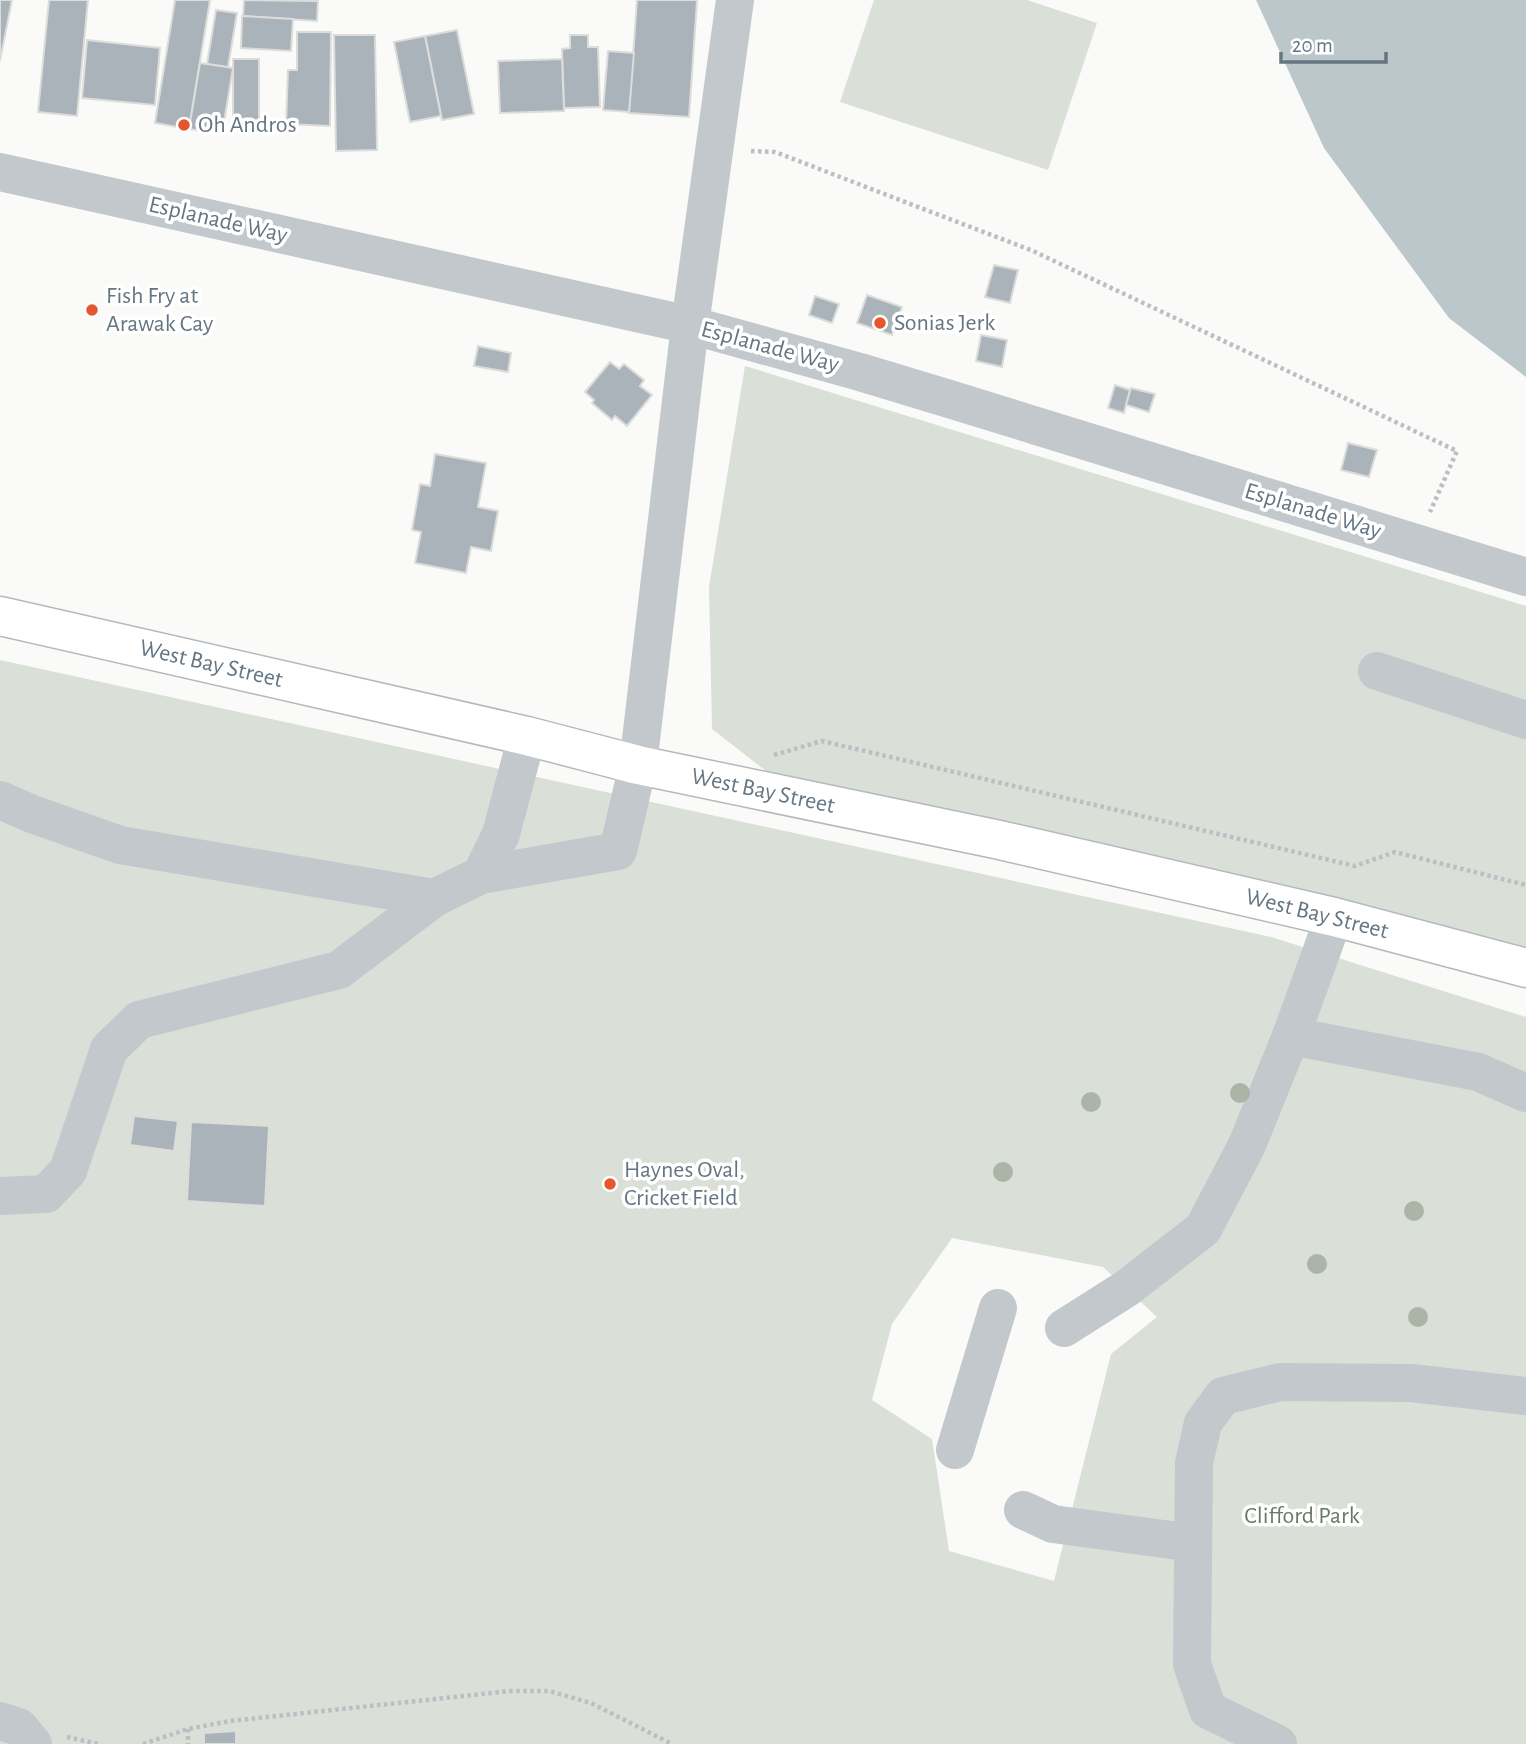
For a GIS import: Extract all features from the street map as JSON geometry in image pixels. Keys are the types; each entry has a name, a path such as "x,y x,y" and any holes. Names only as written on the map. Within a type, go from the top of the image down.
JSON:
{"highway":[{"name":"West Bay Street","path":"0,616 527,736 638,765 995,839 1334,917 1526,968"}],"street":[{"path":"0,1196 46,1194 68,1171 109,1049 139,1020 339,970 434,898 481,874 618,851 638,765 690,325 736,0"},
{"name":"Esplanade Way","path":"0,172 690,325 860,372 1526,577"},
{"path":"1377,671 1526,720"},
{"path":"481,874 501,834 527,736"},
{"path":"11,815 120,845 434,898"},
{"path":"1064,1328 1127,1288 1203,1229 1247,1145 1291,1036 1334,917"},
{"path":"1291,1036 1478,1072 1526,1093"},
{"path":"955,1450 998,1308"},
{"path":"1278,1744 1208,1710 1192,1664 1194,1463 1203,1423 1223,1396 1280,1382 1411,1383 1526,1396"},
{"path":"1023,1510 1053,1524 1194,1543"},
{"path":"0,1721 19,1727 33,1744"}],"path":[{"path":"715,148 775,152 1033,251 1457,451 1417,543"},
{"path":"769,756 822,741 1354,866 1395,852 1526,885"},
{"path":"143,1744 188,1729 230,1721 510,1691 549,1691 591,1703 672,1744"},
{"path":"188,1729 188,1744"}],"green space":[{"path":"874,0 1027,0 1097,23 1048,170 840,102"},
{"path":"745,366 1526,606 1526,951 1000,822 766,771 712,729 709,587"},
{"name":"Clifford Park","path":"0,660 1271,937 1526,1017 1526,1744 0,1744","holes":["952,1238 1103,1267 1157,1317 1111,1354 1054,1581 949,1551 932,1439 872,1400 892,1324"]}],"shaded area":[{"path":"1256,0 1526,0 1526,377 1449,318 1324,148"}],"building":[{"path":"0,0 12,0 0,61"},
{"path":"49,0 88,0 77,116 38,112"},
{"path":"175,0 210,0 189,129 155,123"},
{"path":"244,0 318,1 317,21 243,16"},
{"path":"637,0 697,1 689,117 629,113"},
{"path":"216,10 237,13 228,67 207,64"},
{"path":"242,16 293,19 291,51 241,48"},
{"path":"457,30 474,114 442,120 425,36"},
{"path":"297,32 331,32 330,126 286,124 288,70 297,70"},
{"path":"334,35 375,35 377,150 336,151"},
{"path":"570,35 588,35 588,47 598,47 600,107 564,108 562,49 570,48"},
{"path":"425,36 441,116 410,122 394,42"},
{"path":"87,40 160,48 155,105 82,98"},
{"path":"608,51 634,53 629,112 603,110"},
{"path":"233,59 259,59 259,123 233,123"},
{"path":"562,59 564,111 500,113 498,61"},
{"path":"200,63 233,68 222,134 189,129"},
{"path":"994,265 1018,270 1010,303 985,297"},
{"path":"867,295 902,307 892,335 857,323"},
{"path":"815,296 839,304 832,323 809,315"},
{"path":"981,335 1007,340 1002,367 976,361"},
{"path":"478,346 511,353 508,372 474,366"},
{"path":"610,362 619,369 624,364 644,380 640,386 652,395 627,426 615,416 612,420 592,403 594,400 585,392"},
{"path":"1115,385 1130,390 1124,413 1108,408"},
{"path":"1131,388 1155,394 1149,412 1126,405"},
{"path":"1348,443 1377,450 1369,477 1341,470"},
{"path":"435,454 486,463 478,507 498,511 491,551 471,547 466,573 415,563 421,532 412,530 420,484 430,486"},
{"path":"134,1116 178,1121 174,1151 130,1145"},
{"path":"191,1122 269,1126 265,1206 187,1201"},
{"path":"236,1731 236,1744 204,1744 204,1733"}],"place":[{"name":"Oh Andros","path":"184,125"},
{"name":"Fish Fry at Arawak Cay","path":"92,310"},
{"name":"Sonias Jerk","path":"880,323"},
{"name":"Haynes Oval, Cricket Field","path":"610,1184"}]}
